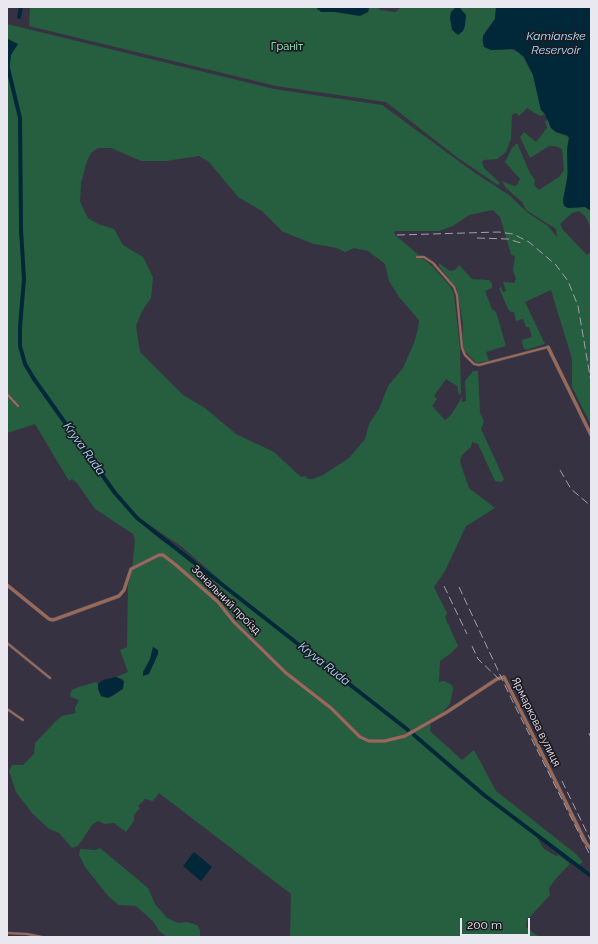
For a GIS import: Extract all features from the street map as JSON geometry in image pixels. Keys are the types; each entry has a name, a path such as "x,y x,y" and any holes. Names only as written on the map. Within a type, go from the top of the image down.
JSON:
{"street":[{"path":"417,257 424,257 433,263 454,287 457,295 462,348 465,355 474,364 480,365 548,347 591,435"},
{"path":"7,394 18,406"},
{"name":"Зональний проїзд","path":"7,585 51,620 119,596 124,590 131,569 162,555 176,564 206,590 234,622 286,673 331,708 362,738 373,741 394,740 432,721"},
{"path":"7,643 50,678"},
{"name":"Ярмаркова вулиця","path":"432,721 497,679 505,678 564,799 591,849"},
{"path":"7,709 23,720"},
{"path":"7,934 27,934 42,937"}],"green space":[{"name":"Граніт","path":"30,7 317,7 317,10 357,15 369,11 369,7 378,7 380,10 396,12 401,7 496,7 495,19 485,32 482,41 491,50 511,49 522,54 533,75 541,110 545,114 540,116 527,108 519,116 516,113 512,115 511,139 506,152 497,159 484,160 482,162 484,168 500,183 498,185 458,158 386,102 276,86 29,26"},
{"path":"7,24 274,89 382,105 475,173 509,195 528,213 548,226 557,237 556,229 526,210 522,202 506,188 502,181 514,186 517,185 520,179 505,162 512,148 517,143 530,173 535,180 534,185 539,190 559,177 564,170 562,149 555,146 549,146 530,158 520,137 524,132 536,142 547,128 545,121 548,120 551,128 556,132 569,137 567,150 567,179 563,203 568,208 585,207 591,211 591,228 585,216 579,211 572,213 560,224 563,230 587,255 591,252 591,425 572,387 572,359 551,290 525,302 545,344 526,350 523,347 522,340 532,337 529,327 526,327 523,319 516,321 514,312 511,312 508,309 499,288 501,287 503,292 506,291 503,282 514,283 516,279 513,270 515,257 511,254 500,217 493,210 469,215 453,226 439,231 394,231 395,235 432,266 450,286 454,294 460,349 461,393 459,395 457,386 446,379 434,396 437,399 432,406 445,420 451,415 462,397 462,402 466,401 465,381 473,371 478,371 480,413 484,421 481,429 504,479 502,482 495,481 478,444 472,442 471,447 462,455 460,461 462,468 469,488 495,508 466,526 445,571 434,587 447,613 445,617 458,646 440,661 439,682 444,681 452,685 453,689 450,704 442,713 431,720 430,731 462,760 474,750 496,791 576,854 583,862 579,865 518,819 515,820 536,836 544,849 556,856 559,855 569,863 569,865 549,888 550,895 527,920 526,927 539,937 290,937 291,894 159,793 153,801 145,799 138,806 140,808 134,815 134,821 126,832 114,823 105,824 98,821 92,825 78,846 72,848 59,833 49,829 32,813 16,792 9,771 12,765 23,765 34,754 35,743 56,721 62,716 76,713 75,708 79,700 71,697 70,694 72,690 96,682 98,684 98,689 101,696 111,697 120,691 123,679 116,677 128,672 120,650 127,647 128,586 132,570 135,540 133,534 95,509 77,483 72,479 69,481 35,424 7,433","holes":["98,148 111,148 141,161 166,161 199,156 209,162 238,197 262,211 283,232 314,244 337,248 345,252 354,248 368,251 385,264 389,281 399,297 419,320 418,329 414,343 403,368 388,386 379,409 369,424 365,439 349,458 323,475 313,479 308,479 305,476 301,477 274,452 236,434 205,408 183,395 140,352 136,326 142,311 151,298 153,277 143,257 123,245 114,229 98,224 88,218 80,202 81,183 87,161 91,153","148,524 182,547 220,580 217,583 174,548 161,540 148,529"]},
{"path":"439,263 450,271 455,270 459,265 472,279 489,280 492,284 492,288 485,291 492,309 496,312 506,346 486,352 489,361 476,363 464,350 462,346 463,324 457,289 439,266"},
{"path":"100,848 148,888 155,904 167,918 178,923 187,922 197,925 200,930 200,937 167,937 159,931 153,921 136,906 119,905 109,897 85,867 79,855 80,849 95,850"}],"water":[{"path":"369,7 368,12 360,16 336,12 321,12 317,8"},
{"name":"Kamianske Reservoir","path":"496,7 591,7 591,211 585,207 568,208 564,206 563,200 568,174 567,150 569,138 567,135 556,132 551,128 545,114 541,110 533,75 524,57 514,49 491,50 484,47 483,36 495,19"},
{"path":"455,8 460,8 466,15 463,31 458,35 452,30 450,18 451,12"},
{"path":"8,39 18,44 11,55 9,73 7,72"},
{"path":"153,647 158,650 158,654 149,674 143,676 143,672 150,659"},
{"path":"116,677 124,681 123,689 108,698 101,696 98,689 98,684 103,680"},
{"path":"194,852 212,867 201,881 183,866"}],"waterway":[{"path":"19,17 21,7"},
{"name":"Kryva Ruda","path":"8,68 20,118 21,230 24,279 20,346 25,364 34,379 115,493 137,518 408,730"},
{"name":"Kryva Ruda","path":"414,735 484,795 591,876"}],"railway":[{"path":"397,235 499,232 513,234 529,242 556,265 568,281 578,306 591,382"},
{"path":"477,238 508,239 524,244"},
{"path":"560,470 571,489 591,506"},
{"path":"444,586 467,634"},
{"path":"459,587 510,696 591,857"},
{"path":"472,646 478,659 500,680"},
{"path":"589,733 591,738"},
{"path":"562,781 591,841"}]}
